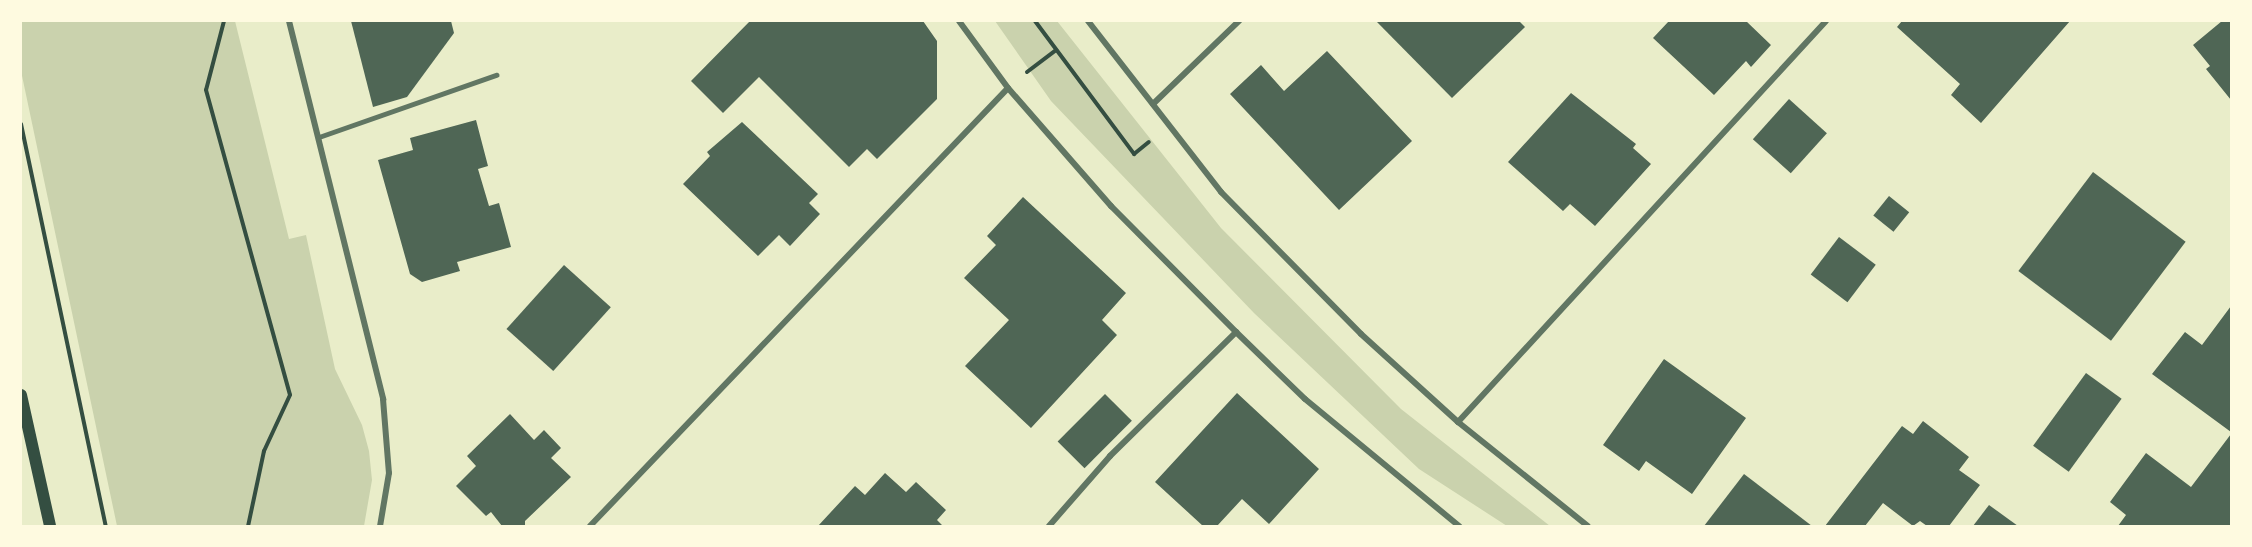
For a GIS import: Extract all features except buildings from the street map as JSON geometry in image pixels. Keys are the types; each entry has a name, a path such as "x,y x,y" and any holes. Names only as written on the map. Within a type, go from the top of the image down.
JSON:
{"main road":[{"path":"21,395 50,526"}],"street":[{"path":"289,21 383,399 389,473 380,526"},
{"path":"959,21 1008,88 1111,206 1236,332 1330,421 1459,526"},
{"path":"1088,21 1221,192 1361,334 1458,422 1588,526"},
{"path":"1154,104 1239,21"},
{"path":"1458,422 1826,21"},
{"path":"590,526 1008,88"},
{"path":"1049,526 1110,456 1236,332"}],"lane":[{"path":"319,137 496,75"}],"path":[{"path":"224,21 206,90 290,395 264,451 248,526"},
{"path":"1035,21 1055,51 1134,154"},
{"path":"1024,74 1055,51"},
{"path":"21,124 106,526"}],"green space":[{"path":"21,21 235,21 289,239 306,235 335,369 362,425 369,451 372,480 364,526 117,526 21,71"},
{"path":"995,21 1057,21 1221,228 1401,409 1550,526 1507,526 1419,469 1254,313 1051,101"}]}
